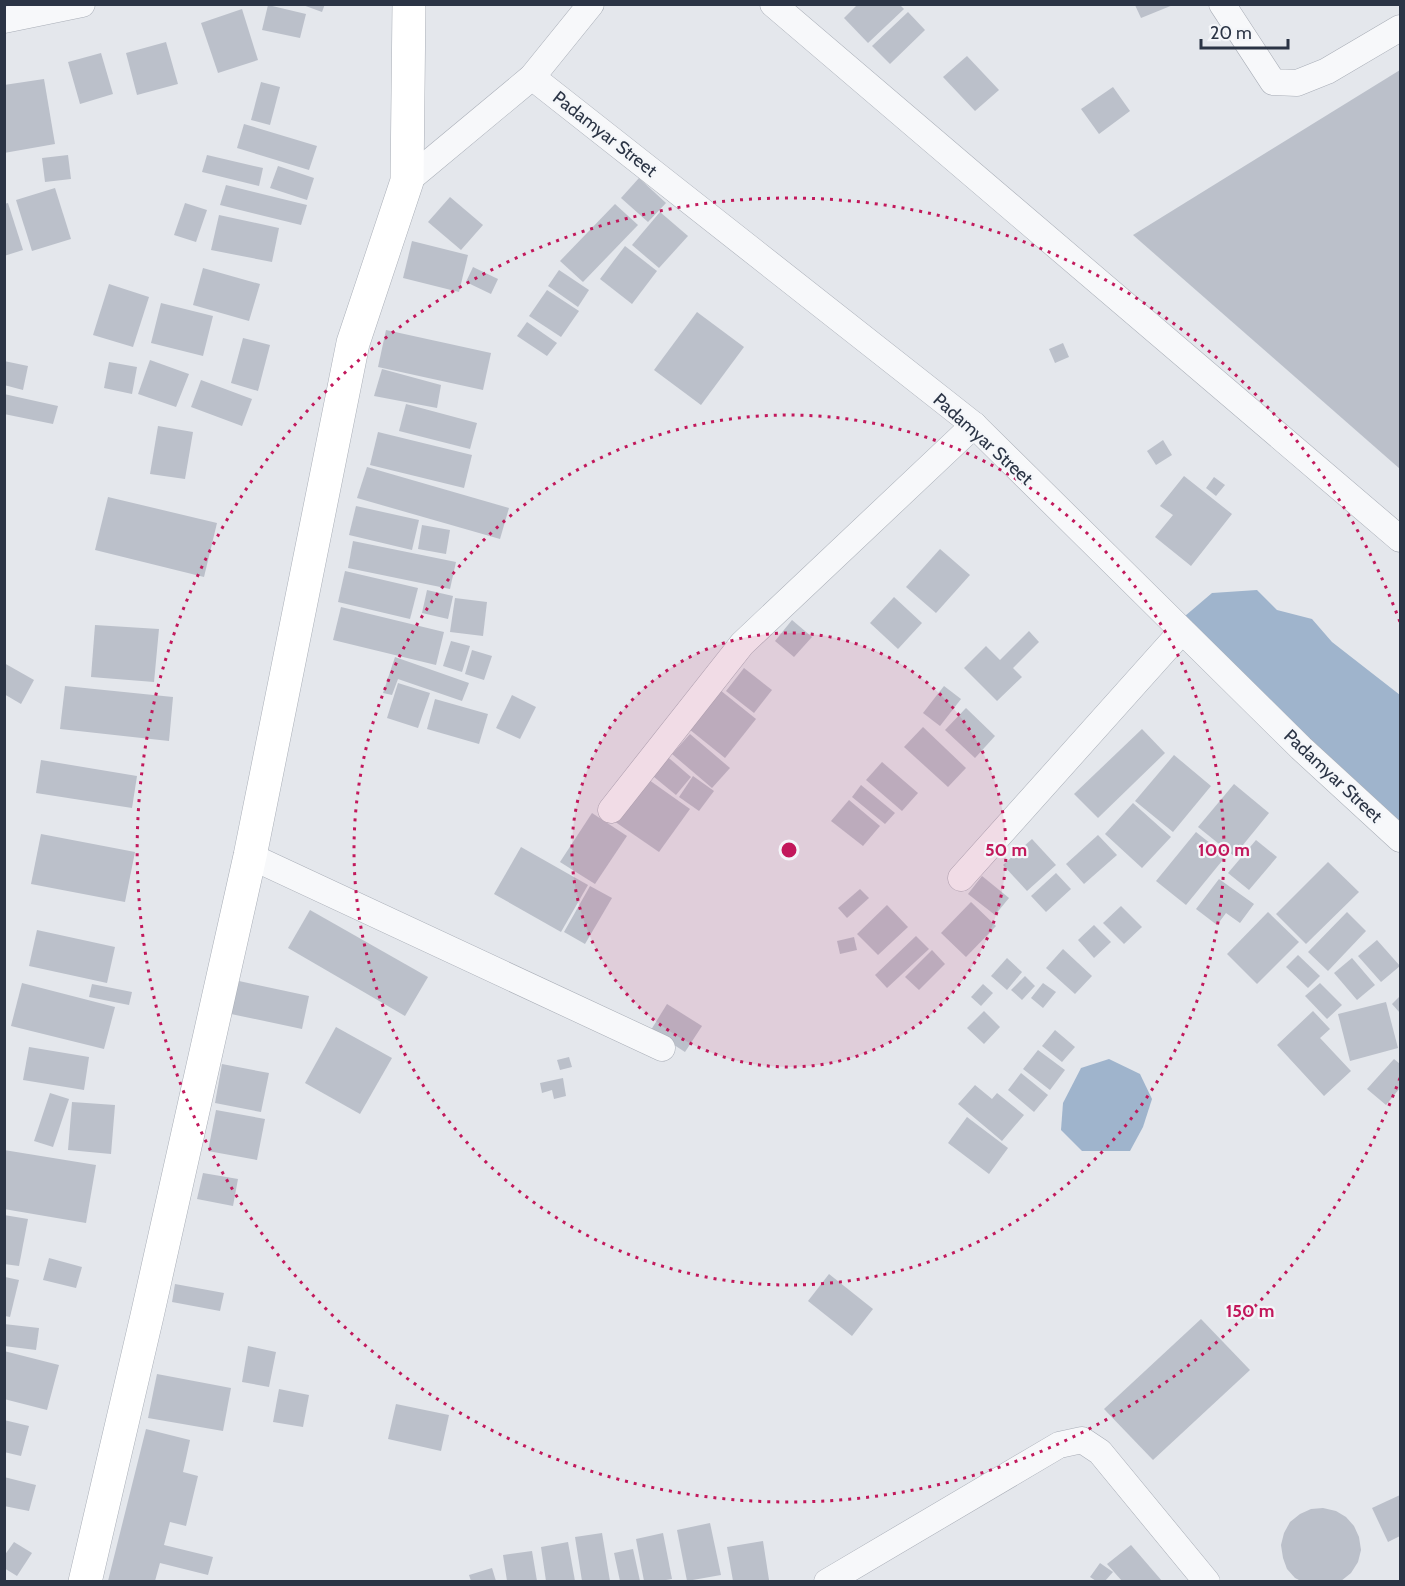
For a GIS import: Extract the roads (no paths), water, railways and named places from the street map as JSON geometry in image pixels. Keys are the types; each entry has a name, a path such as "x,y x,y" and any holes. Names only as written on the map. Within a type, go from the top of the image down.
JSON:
{"street":[{"path":"4,20 82,4"},
{"path":"85,1581 250,856 353,344 407,181 409,4"},
{"path":"407,181 532,77 591,4"},
{"path":"773,4 1401,539"},
{"path":"1222,4 1273,82 1297,83 1327,71 1401,28"},
{"name":"Padamyar Street","path":"532,77 974,425 1301,748 1401,839"},
{"path":"610,810 742,644 974,425"},
{"path":"961,878 1182,631"},
{"path":"250,856 662,1048"},
{"path":"827,1581 1059,1445 1082,1440 1100,1452 1207,1581"}],"water":[{"path":"1257,590 1277,610 1312,619 1332,642 1400,695 1400,838 1255,697 1214,680 1186,643 1185,616 1212,593"},
{"path":"1109,1059 1140,1074 1152,1099 1143,1127 1130,1151 1082,1151 1061,1130 1063,1103 1081,1068"}]}
